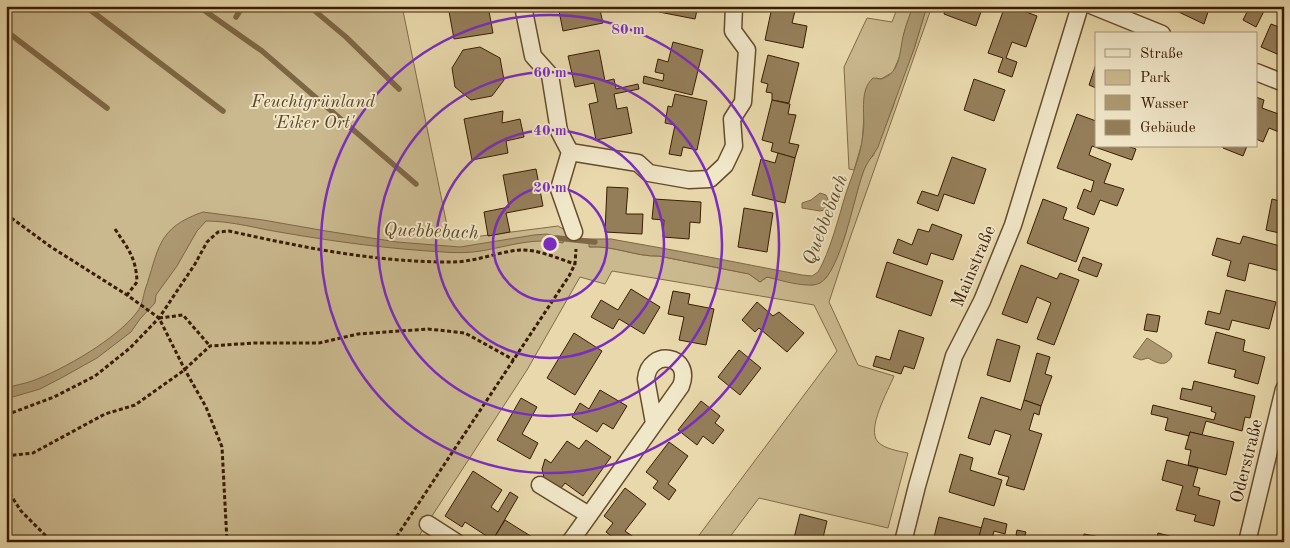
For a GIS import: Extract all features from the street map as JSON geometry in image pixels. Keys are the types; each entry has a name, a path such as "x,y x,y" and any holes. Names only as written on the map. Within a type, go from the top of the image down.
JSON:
{"street":[{"path":"523,6 534,56 550,75 559,132 570,152 560,189 574,232"},
{"path":"570,152 638,162 649,173 690,180 710,179 724,165 734,146 732,119 743,102 747,50 733,31 734,6"},
{"name":"Mainstraße","path":"903,542 954,356 982,301 1013,225 1080,6"},
{"path":"1093,6 1157,32"},
{"path":"1258,73 1284,82"},
{"name":"Oderstraße","path":"1247,542 1284,389"},
{"path":"570,542 654,424"},
{"path":"540,485 589,515"},
{"path":"428,524 456,542"}],"path":[{"path":"6,214 51,247 127,295 159,318 184,370 206,407 222,447 227,542"},
{"path":"115,229 129,250 136,266 137,282 127,295"},
{"path":"6,415 54,397 95,376 130,348 159,318 195,264 207,242 218,232 229,231 309,248 376,258 450,263 521,250 538,252 575,262 514,360 393,542"},
{"path":"159,318 183,315 210,346"},
{"path":"6,456 32,453 105,414 136,405 184,370 210,346 254,343 319,343 358,334 428,329 466,333 514,360"},
{"path":"6,488 21,511 52,542"}],"green space":[{"name":"Feuchtgrünland 'Eiker Ort'","path":"6,6 402,6 450,240 558,226 581,239 589,239 590,247 659,256 749,274 760,282 767,277 813,285 826,278 844,239 862,174 868,161 873,156 893,107 927,6 932,6 829,302 858,365 894,376 876,419 875,436 878,442 884,446 908,453 888,528 759,498 726,542 694,542 837,351 814,305 612,271 605,284 580,277 527,370 415,542 6,542"},
{"path":"898,6 913,6 904,33 902,51 893,72 881,79 876,78 866,89 862,143 854,170 849,169 844,67 867,18 892,22"}],"water":[{"path":"913,6 927,6 914,49 878,147 864,169 846,232 834,264 828,276 820,283 801,285 767,277 760,282 749,274 659,256 589,247 589,239 611,239 802,275 812,276 818,272 830,244 859,156 864,127 864,97 868,83 873,78 881,79 893,72 899,60 905,30"},
{"path":"820,193 826,195 829,202 825,210 802,208 802,203 811,200"},
{"path":"203,212 397,242 460,247 534,235 547,234 564,238 563,243 542,241 462,253 364,245 236,224 206,221 197,231 177,266 156,295 155,303 131,332 97,358 63,377 40,389 6,399 6,388 45,376 74,361 104,342 128,322 140,307 157,252 168,233 176,225"},
{"path":"1147,338 1171,353 1170,360 1161,363 1148,358 1141,360 1133,357"}],"building":[{"path":"448,6 488,6 493,33 454,39"},
{"path":"558,6 599,6 603,23 563,31"},
{"path":"660,6 698,6 695,19 659,12"},
{"path":"946,6 983,6 976,26 944,14"},
{"path":"1005,6 1037,16 1026,47 1012,42 1006,58 1017,62 1012,77 998,72 1003,58 988,53"},
{"path":"1166,6 1210,6 1204,24"},
{"path":"1250,6 1260,6 1265,9 1256,27 1243,20"},
{"path":"772,7 795,11 792,23 807,26 803,48 765,40"},
{"path":"1271,24 1284,29 1284,57 1261,47"},
{"path":"673,42 703,50 692,95 643,83 644,76 663,81 664,74 655,72 658,59 668,62"},
{"path":"480,47 500,58 504,80 492,96 471,100 455,87 452,68 463,50"},
{"path":"599,50 605,81 614,79 616,89 638,84 639,89 614,94 617,109 627,107 632,133 596,140 589,104 598,102 594,83 575,87 568,56"},
{"path":"768,55 799,63 789,103 772,100 772,93 766,92 768,84 761,82"},
{"path":"1095,67 1095,88 1089,85"},
{"path":"974,79 1005,90 994,121 964,110"},
{"path":"675,94 707,101 697,150 683,147 681,156 669,154 675,125 665,123 668,106 672,107"},
{"path":"1258,98 1264,100 1262,108 1284,116 1279,132 1269,128 1263,142 1258,140"},
{"path":"772,100 790,104 788,114 796,115 789,143 799,145 795,158 771,151 773,143 762,140"},
{"path":"503,111 502,123 520,119 524,137 506,141 508,153 472,160 464,119"},
{"path":"1077,114 1095,121 1095,147 1092,146 1089,155 1111,164 1104,183 1124,189 1117,206 1100,200 1094,215 1077,208 1084,189 1091,192 1094,181 1057,168"},
{"path":"1098,148 1136,149 1132,160"},
{"path":"1223,148 1246,148 1243,156"},
{"path":"778,153 795,158 785,203 752,195 761,159 775,163"},
{"path":"952,157 986,169 974,204 944,194 938,211 917,203 922,191 938,196"},
{"path":"536,169 543,206 506,213 510,232 488,236 484,212 509,207 503,175"},
{"path":"607,187 628,188 626,214 643,214 642,234 605,232"},
{"path":"654,199 701,202 700,223 690,222 689,239 663,237 664,220 652,219"},
{"path":"1043,199 1067,208 1063,219 1089,228 1076,262 1027,243"},
{"path":"1272,199 1284,202 1284,234 1266,230"},
{"path":"744,208 773,213 767,252 738,247"},
{"path":"932,224 962,235 953,260 931,253 927,265 893,253 898,239 912,245 918,229 929,232"},
{"path":"1243,236 1284,247 1284,272 1249,263 1245,281 1227,276 1231,261 1212,255 1217,238 1240,244"},
{"path":"1083,257 1102,264 1097,277 1078,270"},
{"path":"887,262 943,281 931,316 876,297"},
{"path":"1021,265 1057,279 1060,273 1079,280 1054,345 1037,339 1051,303 1037,297 1027,323 1002,314"},
{"path":"631,289 660,307 644,334 619,319 613,329 591,317 601,300 618,310"},
{"path":"1226,290 1276,302 1269,329 1232,320 1229,330 1205,324 1208,311 1220,314"},
{"path":"673,291 690,294 688,304 714,309 706,345 679,340 684,317 668,314"},
{"path":"757,302 773,316 779,312 804,333 787,352 759,328 755,332 742,320"},
{"path":"1147,314 1160,316 1157,332 1144,330"},
{"path":"899,330 924,338 914,369 904,366 901,374 873,366 876,356 890,360"},
{"path":"1216,332 1245,340 1243,351 1265,357 1258,384 1234,377 1236,370 1208,363"},
{"path":"574,333 602,351 575,395 547,378"},
{"path":"997,339 1020,346 1010,382 987,375"},
{"path":"739,350 761,368 740,395 718,377"},
{"path":"1037,353 1050,357 1045,374 1052,376 1041,406 1024,400"},
{"path":"1194,381 1255,396 1250,418 1245,417 1242,431 1206,421 1202,435 1190,432 1189,436 1165,430 1168,418 1151,414 1153,405 1214,420 1216,413 1211,411 1212,407 1180,399 1182,388 1192,390"},
{"path":"600,390 627,406 613,429 603,423 597,432 572,417 580,403 589,409"},
{"path":"981,397 1021,410 1024,400 1041,406 1039,415 1034,413 1029,430 1042,434 1024,490 1006,485 1009,477 998,474 1011,435 995,430 990,445 968,438"},
{"path":"521,398 537,407 522,434 538,443 530,459 497,440"},
{"path":"701,401 720,416 715,423 724,430 713,444 703,436 697,445 678,430"},
{"path":"1190,432 1234,442 1226,475 1188,465 1191,450 1185,449"},
{"path":"586,440 611,457 583,496 565,483 558,492 545,482 542,469 545,459 551,463 567,441 579,449"},
{"path":"669,442 688,456 668,484 676,490 669,500 653,488 658,481 646,472"},
{"path":"960,454 973,458 970,470 1002,480 994,506 949,492"},
{"path":"1167,460 1198,468 1193,486 1200,488 1198,495 1220,501 1214,526 1194,521 1196,515 1176,510 1183,486 1162,480"},
{"path":"473,471 502,490 491,507 498,512 510,492 518,497 494,538 500,542 496,542 465,522 462,527 445,516"},
{"path":"625,488 646,504 625,531 635,538 632,542 619,542 606,532 613,523 604,516"},
{"path":"1284,505 1284,525 1279,523"},
{"path":"800,514 827,521 822,542 793,542"},
{"path":"939,517 982,528 978,542 933,541"},
{"path":"984,518 1007,524 1005,534 994,531 991,542 978,540"},
{"path":"505,520 540,542 500,542 494,538"},
{"path":"1017,530 1026,532 1024,538 1016,535"},
{"path":"1158,533 1192,542 1156,542"},
{"path":"1084,534 1100,537 1099,542 1083,542"}],"waterway":[{"path":"85,6 223,111"},
{"path":"198,6 262,51 416,184"},
{"path":"236,17 243,6"},
{"path":"309,6 346,37 399,89"},
{"path":"6,31 107,108"},
{"name":"Quebbebach","path":"557,238 595,242"}]}
